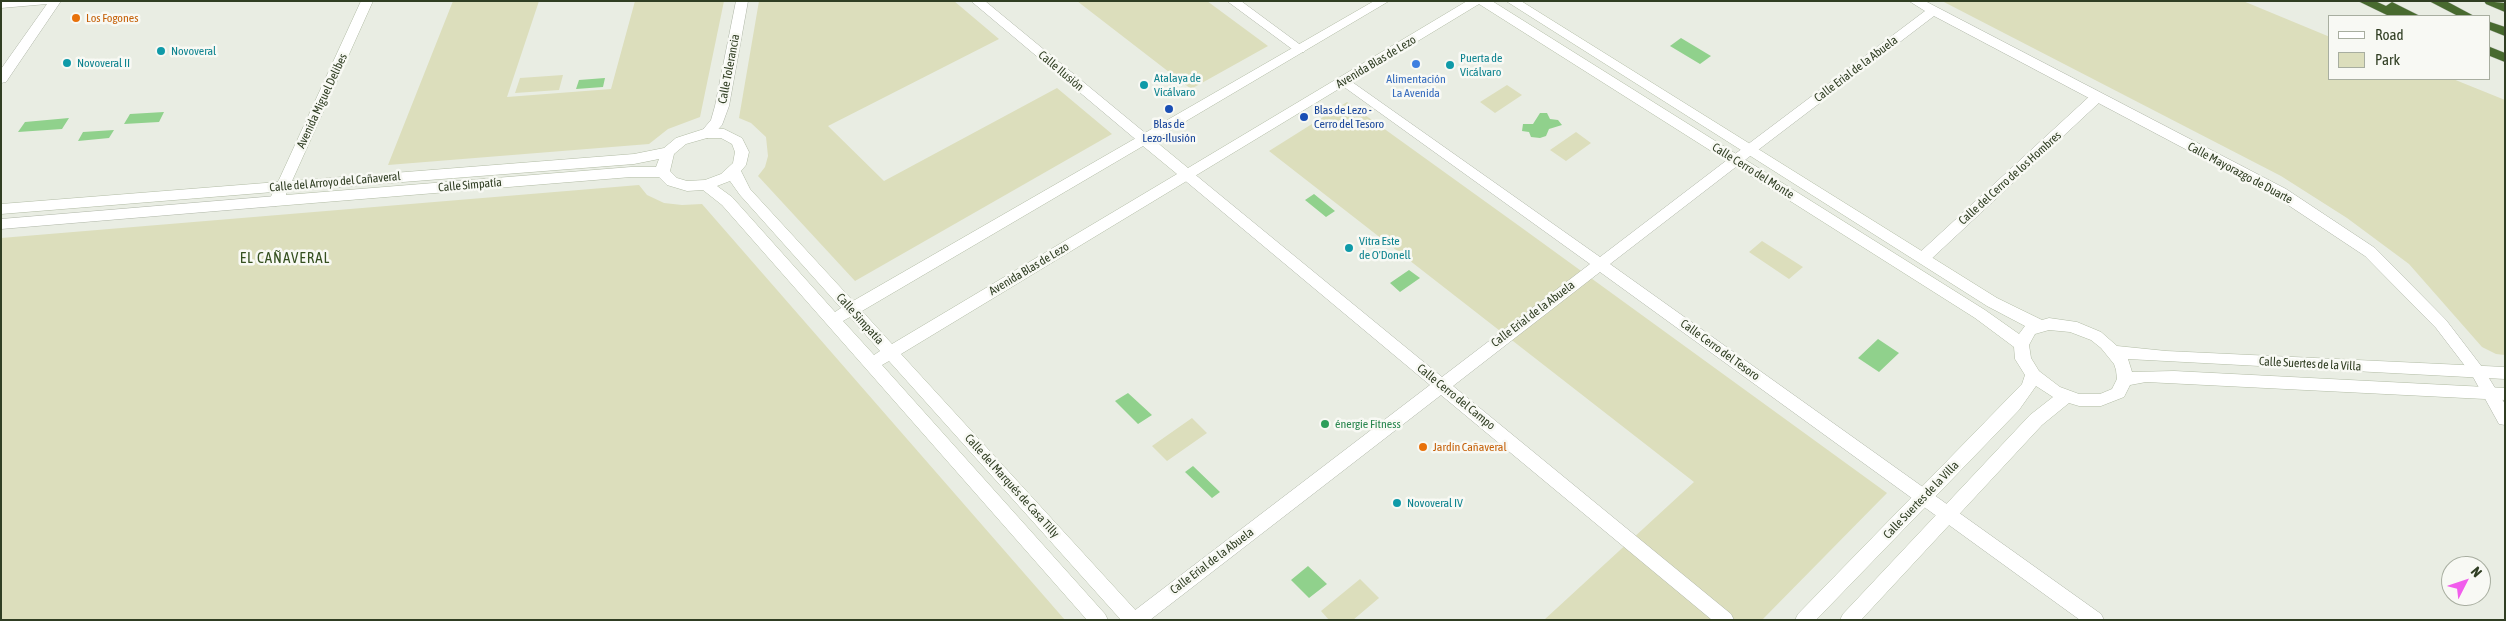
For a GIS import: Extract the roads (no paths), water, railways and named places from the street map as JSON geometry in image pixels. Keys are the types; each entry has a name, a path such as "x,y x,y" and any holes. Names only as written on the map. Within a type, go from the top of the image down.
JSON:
{"highway":[{"path":"2364,1 2397,15"},
{"path":"2381,1 2412,15"},
{"path":"2434,1 2466,15"},
{"path":"2490,1 2505,8"},
{"path":"2491,26 2505,32"},
{"path":"2491,52 2505,60"},
{"path":"2491,55 2505,60"}],"main road":[{"path":"1,4 43,1"},
{"path":"1,79 55,1"},
{"name":"Avenida Miguel Delibes","path":"276,201 367,1"},
{"name":"Calle Tolerancia","path":"707,133 717,122 722,106 742,1"},
{"name":"Calle Ilusión","path":"976,1 1145,140"},
{"path":"1233,1 1300,50"},
{"path":"833,320 1383,1"},
{"name":"Avenida Blas de Lezo","path":"872,364 1345,81 1461,6 1476,1"},
{"name":"Calle Cerro del Monte","path":"1483,1 1980,314 2021,344"},
{"name":"Calle Cerro del Monte","path":"1512,1 2021,319 2039,326"},
{"name":"Calle Mayorazgo de Duarte","path":"1915,1 2281,193 2370,252 2441,324 2477,371 2498,394 2505,419"},
{"name":"Calle Erial de la Abuela","path":"1134,620 1749,149 1933,11"},
{"name":"Calle Cerro del Tesoro","path":"1345,81 2095,620"},
{"name":"Calle del Cerro de los Hombres","path":"1923,258 2097,97"},
{"path":"707,133 732,137 741,146 742,158 734,171 717,182 706,185 679,185 672,182 664,172 664,159 668,152 681,141 707,133"},
{"path":"1145,140 1187,175"},
{"name":"Calle del Arroyo del Cañaveral","path":"1,209 634,158 668,152"},
{"name":"Calle Simpatía","path":"734,171 737,181 745,192 891,353"},
{"name":"Calle Simpatía","path":"276,201 631,172 664,172"},
{"name":"Calle Cerro del Campo","path":"1187,175 1725,620"},
{"name":"Calle Simpatía","path":"706,185 727,201 872,364"},
{"name":"Calle del Arroyo del Cañaveral","path":"1,224 276,201"},
{"path":"2060,324 2072,326 2096,336 2115,352 2121,361 2125,379 2123,387 2110,398 2090,401 2066,397 2054,391 2033,375 2022,359 2021,344 2024,336 2039,326 2060,324"},
{"name":"Calle Suertes de la Villa","path":"2115,352 2166,357 2505,373"},
{"name":"Calle del Marqués de Casa Tilly","path":"891,353 1134,620"},
{"name":"Calle del Marqués de Casa Tilly","path":"872,364 1099,620"},
{"name":"Calle Suertes de la Villa","path":"1804,620 2013,405 2028,387 2033,375"},
{"name":"Calle Suertes de la Villa","path":"2125,379 2146,376 2174,377 2498,394"},
{"path":"1849,620 2036,420 2054,404 2066,397"}],"place":[{"name":"Los Fogones","path":"76,18"},
{"name":"Novoveral","path":"161,51"},
{"name":"Novoveral II","path":"67,63"},
{"name":"Alimentación La Avenida","path":"1416,64"},
{"name":"Puerta de Vicálvaro","path":"1450,65"},
{"name":"Atalaya de Vicálvaro","path":"1144,85"},
{"name":"Blas de Lezo-Ilusión","path":"1169,109"},
{"name":"Blas de Lezo - Cerro del Tesoro","path":"1304,117"},
{"name":"Vitra Este de O'Donell","path":"1349,248"},
{"name":"énergie Fitness","path":"1325,424"},
{"name":"Jardín Cañaveral","path":"1423,447"},
{"name":"Novoveral IV","path":"1397,503"}],"district":[{"name":"EL CAÑAVERAL","path":"285,258"}]}
